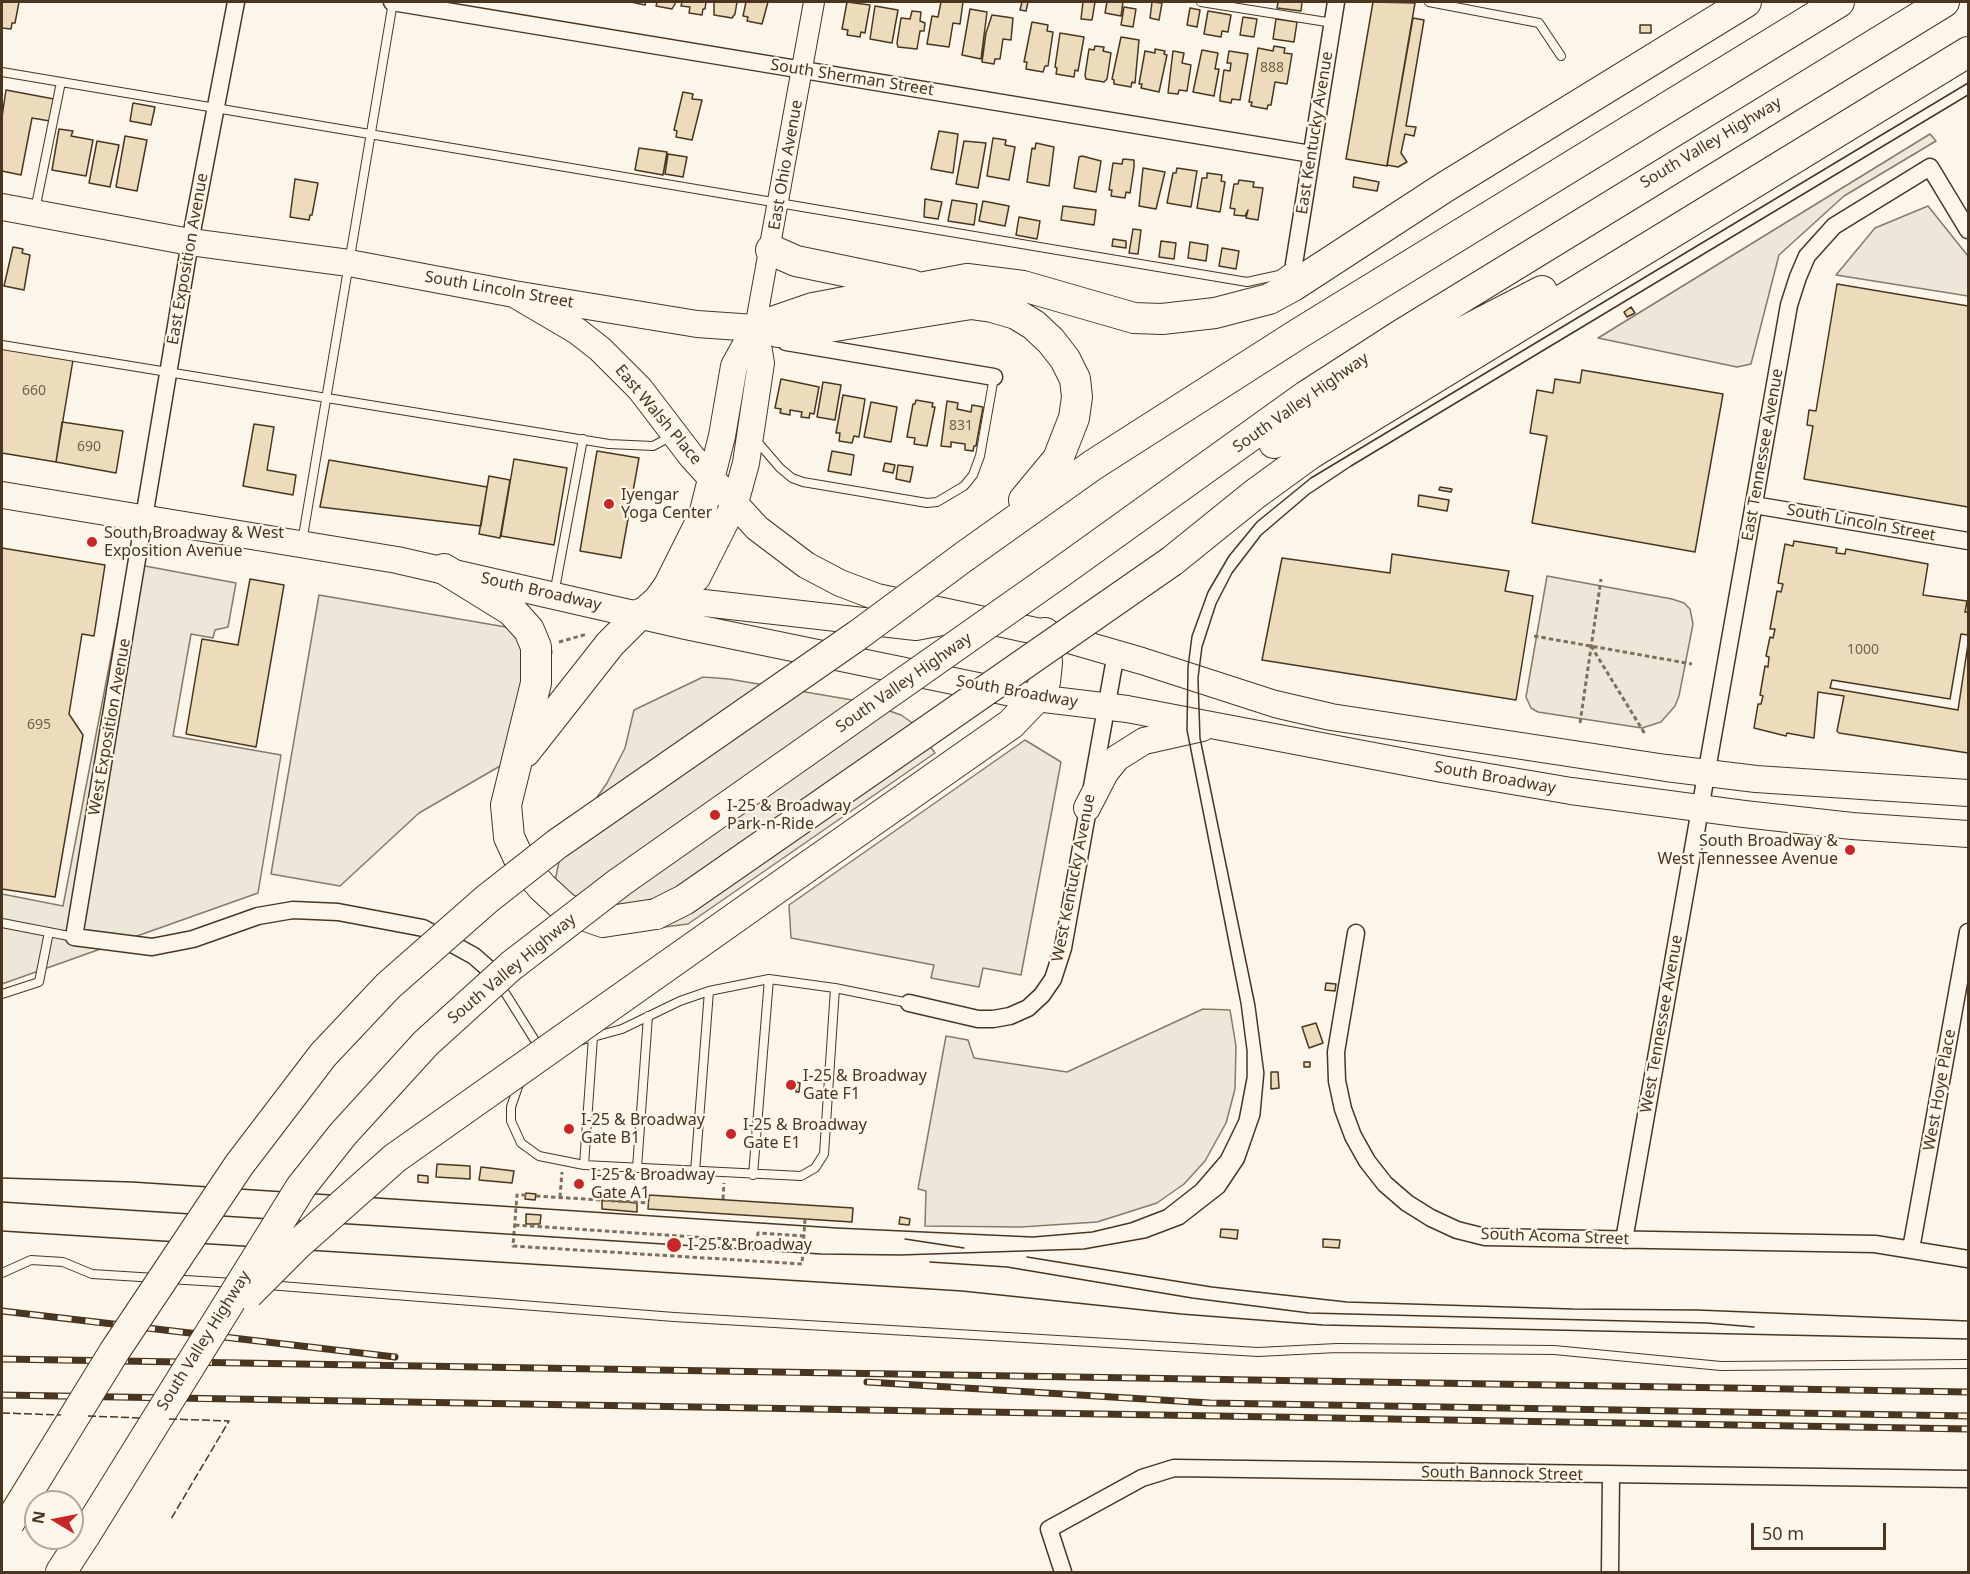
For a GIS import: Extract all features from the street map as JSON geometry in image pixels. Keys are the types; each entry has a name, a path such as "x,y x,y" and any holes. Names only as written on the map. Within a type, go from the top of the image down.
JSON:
{"highway":[{"path":"755,328 813,308 967,279 1023,286 1106,312 1134,318 1162,319 1215,314 1269,299 1293,286 1445,187 1746,2"},
{"path":"5,1529 114,1352 239,1165 323,1055 380,994 444,934 557,844 858,635 1093,465 1288,340 1839,2"},
{"name":"South Valley Highway","path":"63,1572 301,1187 343,1134 426,1044 511,966 620,882 1106,542 1306,396 1399,336 1944,2"},
{"path":"444,569 512,610 522,619 533,638 538,666 536,683 506,805 509,837 520,861 542,887 566,909 603,922 656,914 684,900 1172,561 1255,494 1310,454 1968,52"},
{"path":"1106,542 1252,457 1424,352 1795,158"},
{"path":"771,250 796,261 926,288"},
{"path":"755,328 783,333 804,331 971,304 992,307 1025,320 1051,341 1075,379 1074,418 1058,459 1017,508 965,556"},
{"path":"516,765 610,644 649,607"},
{"path":"212,1330 298,1244 395,1158 1011,724 1036,698 1045,682 1047,663 1045,633"}],"main road":[{"name":"South Lincoln Street","path":"2,207 190,242 349,263 514,294 698,324 755,328"},
{"name":"East Walsh Place","path":"514,294 577,331 600,349 640,390 711,478 735,503"},
{"name":"East Ohio Avenue","path":"649,607 688,586 697,578 735,503 742,479 761,363 755,328"},
{"name":"East Ohio Avenue","path":"649,607 690,544 702,515 734,366 755,328"},
{"name":"South Broadway","path":"2,495 117,516 144,518 302,543 444,569 554,594 649,607 1036,698 1106,706 1524,783 1700,808 1852,826 1968,834"},
{"name":"South Broadway","path":"735,503 757,528 778,545 840,583 888,600 1045,633 1116,653 1275,704 1331,717 1666,768 1707,771 1756,779 1968,793"},
{"path":"649,607 704,603 916,627 968,617"},
{"path":"1087,808 1105,772 1117,758 1144,741 1211,725"}],"street":[{"name":"East Exposition Avenue","path":"144,518 190,242 236,2"},
{"name":"South Sherman Street","path":"393,2 1311,154"},
{"name":"East Ohio Avenue","path":"755,328 771,250 814,2"},
{"name":"East Kentucky Avenue","path":"1294,264 1336,2"},
{"name":"East Tennessee Avenue","path":"1700,808 1790,305 1807,256 1820,240 1850,214 1930,167 1968,230"},
{"name":"South Lincoln Street","path":"755,328 783,342 994,377"},
{"name":"South Lincoln Street","path":"1754,505 1968,541"},
{"name":"West Exposition Avenue","path":"74,937 144,518"},
{"name":"West Kentucky Avenue","path":"909,1003 978,1019 993,1019 1010,1016 1028,1008 1042,995 1060,963 1116,653"},
{"name":"West Tennessee Avenue","path":"1624,1240 1700,808"},
{"path":"74,937 152,947 193,939 258,916 293,910 338,912 423,928 474,956 491,970"},
{"name":"West Hoye Place","path":"1911,1249 1968,932"},
{"name":"South Acoma Street","path":"1356,933 1336,1052 1337,1081 1343,1109 1353,1136 1367,1161 1385,1184 1407,1203 1431,1218 1457,1230 1485,1237 1875,1244 1968,1259"},
{"name":"South Bannock Street","path":"1063,1572 1049,1529 1142,1478 1174,1468 1968,1479"},
{"path":"1610,1572 1611,1475"}],"lane":[{"path":"302,543 393,2"},
{"path":"1201,2 1333,23"},
{"path":"1429,2 1539,23 1561,56"},
{"path":"2,72 1247,282 1279,275 1294,264"},
{"path":"34,213 61,82"},
{"path":"2,345 168,374 609,444 653,446 675,435"},
{"path":"750,433 792,478 927,503 937,502 964,486 973,475 980,456 994,377"},
{"path":"554,594 584,439"},
{"path":"2,923 74,937"},
{"path":"2,994 39,982 49,932"},
{"path":"491,970 534,1039"},
{"path":"534,1039 583,1040 622,1029 680,1001 709,991 769,979 835,988 909,1003"},
{"path":"753,1175 769,979"},
{"path":"534,1039 511,1107 514,1133 521,1143 539,1156 584,1166 801,1176 815,1168 822,1159 825,1148 835,988"},
{"path":"695,1172 709,991"},
{"path":"637,1168 648,1016"},
{"path":"584,1166 593,1037"},
{"path":"2,1273 31,1260 63,1262 92,1274 674,1317 1258,1352 1337,1348 1554,1350 1721,1366 1968,1364"}],"path":[{"path":"1580,723 1601,579"},
{"path":"549,644 596,632"},
{"path":"1534,636 1692,663"},
{"path":"1590,644 1645,734"},
{"path":"525,1195 517,1195 513,1246 802,1264 805,1219"},
{"path":"536,1196 649,1203"},
{"path":"515,1225 757,1241 758,1233 804,1236"}],"shaded area":[{"path":"1930,134 1936,141 1844,196 1779,255 1751,364 1737,367 1598,338"},
{"path":"1928,206 1968,256 1968,296 1836,275 1875,228"},
{"path":"129,563 236,583 228,627 215,630 213,638 191,634 173,736 281,755 258,893 2,984 2,894 63,906"},
{"path":"1547,576 1672,599 1684,603 1690,609 1693,624 1679,696 1675,706 1661,722 1642,728 1538,712 1531,708 1526,697"},
{"path":"319,595 535,632 552,651 538,744 419,813 340,886 271,874"},
{"name":"I-25 & Broadway Park-n-Ride","path":"703,677 729,679 864,702 901,715 914,724 935,753 688,924 641,930 554,886 562,847 607,783 625,748 634,710"},
{"path":"1025,740 1061,762 1021,975 983,968 979,987 931,978 934,965 791,938 789,905"},
{"path":"1203,1009 1230,1010 1236,1046 1235,1089 1226,1123 1205,1161 1184,1184 1157,1203 1097,1222 1021,1227 925,1226 926,1191 918,1189 946,1036 968,1040 974,1058 1067,1072"}],"building":[{"path":"2,2 19,2 15,23 12,23 11,29 2,28"},
{"path":"657,2 676,2 672,9 656,6"},
{"path":"682,2 706,2 705,9 702,15 689,13 690,7 681,6"},
{"path":"714,2 737,2 735,14 732,18 714,15"},
{"path":"746,2 768,2 762,24 747,21 748,17 743,16"},
{"path":"847,2 870,5 865,33 861,32 860,37 847,35 848,30 842,29"},
{"path":"941,2 963,2 960,24 953,23 949,47 927,44 932,16 938,17"},
{"path":"1022,2 1028,2 1026,11 1020,10"},
{"path":"1083,2 1095,2 1092,20 1081,19"},
{"path":"1107,2 1123,2 1121,16 1105,13"},
{"path":"1152,2 1162,3 1159,20 1150,18"},
{"path":"1278,2 1302,2 1301,11 1277,8"},
{"path":"1373,2 1415,3 1387,166 1346,159"},
{"path":"875,6 898,10 892,43 870,39"},
{"path":"1124,7 1136,9 1133,27 1121,25"},
{"path":"1190,8 1200,10 1197,27 1187,25"},
{"path":"970,9 987,12 981,59 962,55"},
{"path":"912,11 921,12 920,21 925,23 924,31 920,31 917,49 898,47 901,18 910,19"},
{"path":"1208,11 1231,15 1228,32 1222,31 1221,37 1204,34"},
{"path":"992,15 1013,18 1011,40 1003,39 1000,59 995,59 994,64 982,62 986,33"},
{"path":"1243,17 1257,19 1254,37 1240,35"},
{"path":"1413,18 1424,20 1406,126 1416,127 1414,136 1405,134 1401,153 1407,162 1398,167 1387,165"},
{"path":"1276,19 1297,22 1294,42 1273,39"},
{"path":"1032,22 1048,25 1047,31 1053,32 1048,66 1045,66 1043,72 1026,69 1027,62 1024,62"},
{"path":"1640,25 1651,25 1651,33 1640,33"},
{"path":"1060,33 1084,37 1078,71 1075,70 1074,77 1056,74"},
{"path":"1121,37 1139,40 1135,83 1132,82 1131,87 1114,84 1112,79"},
{"path":"1095,46 1104,47 1103,51 1111,53 1107,79 1104,82 1086,79 1085,75 1089,49 1094,50"},
{"path":"1274,46 1285,48 1284,53 1292,54 1287,84 1275,82 1271,105 1268,105 1267,109 1251,106 1252,102 1249,102 1258,48 1273,51"},
{"path":"1155,49 1165,51 1164,54 1167,55 1159,92 1141,88 1142,84 1139,84 1145,51 1155,53"},
{"path":"1202,50 1218,53 1215,69 1219,69 1214,96 1193,92"},
{"path":"1173,51 1184,53 1182,63 1191,65 1187,91 1179,90 1178,94 1168,93"},
{"path":"1229,51 1248,54 1240,100 1232,99 1231,103 1220,101 1224,70 1230,71 1231,63 1227,63"},
{"path":"6,90 54,99 50,121 32,118 21,175 2,171 2,117"},
{"path":"683,92 693,94 692,99 702,100 692,140 676,137 677,131 674,130"},
{"path":"133,103 155,107 151,125 130,121"},
{"path":"59,129 73,131 71,136 93,140 86,176 52,170"},
{"path":"939,131 958,134 953,173 931,169"},
{"path":"125,136 147,140 137,191 116,187"},
{"path":"993,138 1006,140 1005,145 1015,147 1009,180 987,176"},
{"path":"97,141 119,145 110,187 89,183"},
{"path":"964,141 986,143 978,188 956,184"},
{"path":"1036,143 1054,147 1049,186 1027,182 1032,148 1035,149"},
{"path":"639,148 667,152 663,175 635,170"},
{"path":"668,154 687,157 683,177 665,174"},
{"path":"1079,157 1101,161 1096,192 1074,188"},
{"path":"1123,159 1134,160 1130,193 1126,192 1125,198 1111,196 1112,190 1109,190 1113,163 1122,164"},
{"path":"1143,168 1165,172 1156,209 1139,206"},
{"path":"1177,168 1197,171 1191,207 1167,203 1173,173 1176,173"},
{"path":"1207,173 1222,175 1221,181 1225,182 1220,212 1197,208 1202,178 1207,178"},
{"path":"1354,177 1379,182 1377,191 1353,187"},
{"path":"295,179 318,183 309,220 290,217"},
{"path":"1239,180 1254,182 1253,187 1263,188 1258,220 1246,218 1248,210 1245,216 1234,215 1235,209 1230,208 1234,184 1238,184"},
{"path":"925,199 942,202 938,219 924,217"},
{"path":"952,200 977,204 974,225 948,221"},
{"path":"983,201 1009,206 1005,226 979,221"},
{"path":"1063,206 1096,210 1094,225 1061,220"},
{"path":"1019,217 1040,221 1037,239 1016,235"},
{"path":"1133,229 1141,230 1138,254 1129,253"},
{"path":"1113,239 1126,241 1126,248 1112,246"},
{"path":"1161,241 1176,243 1174,259 1159,257"},
{"path":"1190,242 1208,245 1206,261 1188,258"},
{"path":"13,247 23,249 22,253 30,255 24,290 4,286"},
{"path":"1222,248 1239,251 1236,269 1219,266"},
{"path":"1837,284 1968,306 1968,507 1804,479 1813,426 1807,425 1809,410 1816,411"},
{"path":"1631,307 1635,313 1627,317 1624,312"},
{"path":"2,348 73,360 56,462 2,453"},
{"path":"1582,370 1723,394 1695,552 1532,523 1547,436 1530,433 1537,390 1553,393 1555,379 1580,383"},
{"path":"781,379 819,387 814,414 810,413 809,418 801,417 802,412 790,410 790,415 780,413 781,409 775,408"},
{"path":"823,382 841,385 835,420 817,417"},
{"path":"843,395 865,399 859,437 854,436 852,443 839,441 840,433 836,433"},
{"path":"916,400 933,403 932,407 935,407 927,446 914,444 915,438 907,437 913,404"},
{"path":"947,401 958,403 957,409 971,412 972,405 983,407 976,446 973,451 965,450 965,444 951,442 951,447 941,446"},
{"path":"871,402 897,407 891,442 864,437"},
{"path":"62,422 123,431 116,473 56,462"},
{"path":"254,424 274,427 267,470 296,475 293,495 243,486"},
{"name":"Iyengar Yoga Center","path":"597,451 639,458 621,558 580,551"},
{"path":"832,451 854,455 851,475 828,471"},
{"path":"514,459 567,468 554,545 501,536"},
{"path":"329,460 487,487 481,526 320,507"},
{"path":"885,463 895,465 893,473 883,471"},
{"path":"898,465 913,467 910,482 896,479"},
{"path":"489,476 510,480 500,538 479,534"},
{"path":"1440,487 1452,489 1451,492 1439,490"},
{"path":"1419,495 1449,500 1447,511 1418,506"},
{"path":"1794,541 1837,548 1836,553 1845,554 1846,549 1928,564 1923,595 1967,601 1965,612 1968,612 1968,635 1961,634 1950,699 1832,680 1830,688 1958,710 1968,644 1968,753 1839,733 1837,731 1844,696 1818,692 1814,738 1787,733 1786,736 1754,728 1758,704 1761,704 1763,696 1760,695 1765,666 1768,667 1769,657 1766,656 1770,637 1773,638 1775,629 1770,629 1777,591 1781,592 1783,584 1778,583 1785,544 1793,546"},
{"path":"2,548 105,565 94,636 82,634 69,714 83,735 55,897 2,889"},
{"path":"1392,554 1509,571 1505,591 1533,596 1516,700 1262,660 1282,558 1390,573"},
{"path":"250,579 284,585 256,747 186,734 202,639 238,645"},
{"path":"1326,983 1336,984 1335,991 1325,990"},
{"path":"1316,1023 1323,1043 1309,1048 1302,1027"},
{"path":"1304,1062 1310,1062 1310,1067 1304,1067"},
{"path":"1271,1072 1278,1072 1279,1088 1271,1089"},
{"path":"796,1082 800,1083 799,1092 796,1092"},
{"path":"437,1164 470,1166 470,1179 436,1177"},
{"path":"481,1167 514,1171 512,1183 479,1180"},
{"path":"418,1175 428,1176 428,1183 418,1182"},
{"path":"526,1193 536,1194 535,1200 525,1199"},
{"path":"649,1195 853,1208 852,1222 648,1209"},
{"path":"602,1200 637,1203 637,1212 602,1209"},
{"path":"526,1214 541,1215 540,1224 526,1224"},
{"path":"900,1217 910,1219 909,1225 899,1224"},
{"path":"1221,1229 1238,1230 1237,1239 1220,1237"},
{"path":"1323,1239 1340,1240 1339,1248 1323,1247"}],"tram line":[{"path":"2,1178 133,1182 837,1228 1033,1237 1092,1232 1130,1223 1164,1210 1196,1185 1221,1156 1239,1119 1247,1077 1247,1051 1241,1004 1187,730 1188,667 1192,636 1208,592 1229,556 1257,522 1311,478 1968,83"},
{"path":"2,1202 821,1254 900,1255 1084,1249 1146,1238 1183,1224 1224,1192 1244,1162 1260,1116 1264,1073 1255,1005 1200,738 1198,678 1202,647 1216,604 1232,573 1261,535 1309,494 1351,466 1968,95"},
{"path":"2,1231 962,1291 1181,1314 1323,1325 1968,1339"},
{"path":"905,1239 964,1248"},
{"path":"1027,1257 1212,1287 1347,1302 1573,1309 1698,1310 1968,1321"},
{"path":"930,1262 1007,1267 1192,1298 1309,1313 1707,1323 1754,1327"}],"railway":[{"path":"2,1311 395,1357"},
{"path":"2,1359 1968,1392"},
{"path":"867,1382 1210,1403 1968,1416"},
{"path":"2,1395 1968,1429"}],"fence":[{"path":"2,1413 61,1415"},
{"path":"88,1416 142,1418"},
{"path":"169,1419 229,1421 171,1519"}],"place":[{"name":"Iyengar Yoga Center","path":"609,504"},
{"name":"South Broadway & West Exposition Avenue","path":"92,542"},
{"name":"I-25 & Broadway Park-n-Ride","path":"715,815"},
{"name":"South Broadway & West Tennessee Avenue","path":"1850,850"},
{"name":"I-25 & Broadway Gate F1","path":"791,1085"},
{"name":"I-25 & Broadway Gate B1","path":"569,1129"},
{"name":"I-25 & Broadway Gate E1","path":"731,1134"},
{"name":"I-25 & Broadway Gate A1","path":"579,1184"},
{"name":"I-25 & Broadway","path":"674,1245"}]}
